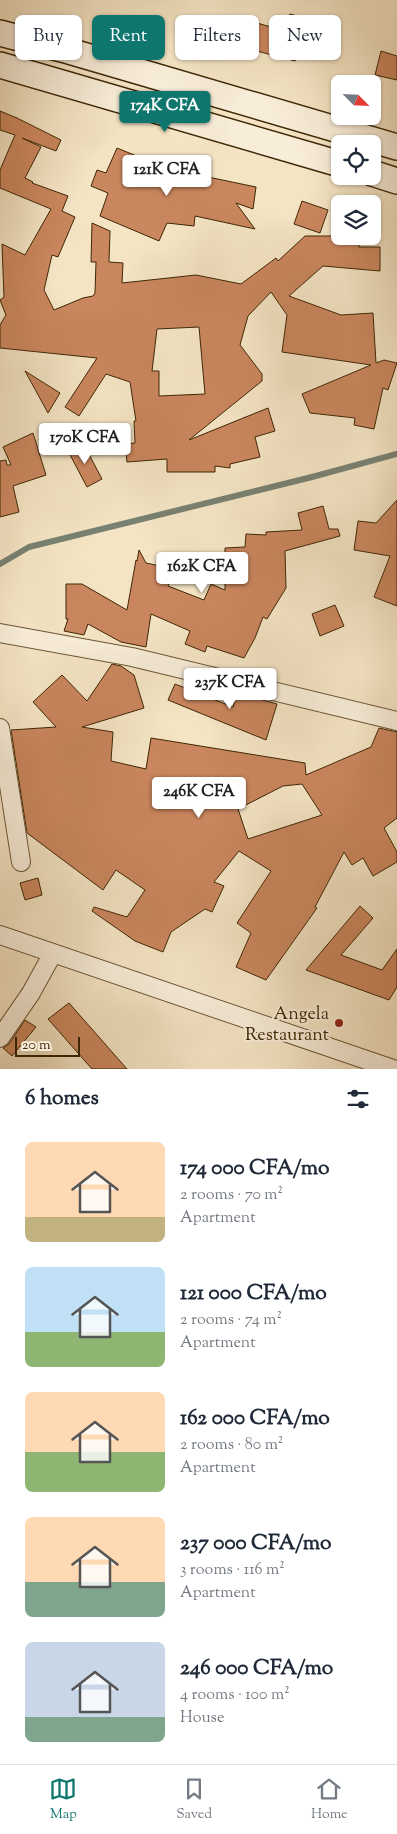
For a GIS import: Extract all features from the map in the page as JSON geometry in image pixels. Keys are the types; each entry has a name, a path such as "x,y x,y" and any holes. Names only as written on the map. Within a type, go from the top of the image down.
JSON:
{"main road":[{"path":"0,33 70,51 397,147"},
{"path":"0,65 331,161"},
{"path":"381,177 397,181"}],"street":[{"path":"0,633 132,657 397,721"},
{"path":"0,728 21,862"},
{"path":"0,935 392,1069"},
{"path":"0,1038 31,993 53,953"}],"building":[{"path":"259,24 269,26 269,54 259,52"},
{"path":"381,51 397,56 397,80 375,75"},
{"path":"0,111 61,140 56,151 22,138 41,147 25,178 32,183 68,196 62,211 75,217 58,257 52,255 44,290 54,310 93,296 95,293 96,262 91,262 92,223 110,231 109,262 123,263 122,283 196,275 241,284 276,258 278,261 305,236 331,236 331,245 380,247 380,271 323,266 289,296 341,315 373,313 376,363 384,360 397,363 388,390 383,388 374,429 354,425 355,418 310,413 302,394 371,365 282,352 287,315 271,292 248,316 240,345 262,374 262,381 189,440 268,408 275,431 255,437 260,457 230,464 230,468 215,466 215,472 167,472 167,459 127,462 125,444 135,443 134,421 136,421 130,382 106,374 79,416 65,407 97,358 0,348 0,325 6,315 0,300 4,297 2,244 25,255 51,209 0,188 0,170 15,135 0,130","holes":["199,327 205,394 159,396 159,371 152,371 157,329"]},
{"path":"117,148 183,175 184,172 256,187 253,209 236,203 255,229 195,216 194,226 167,223 159,241 100,216 108,193 91,186 97,170 106,173"},
{"path":"302,201 328,210 320,233 294,224"},
{"path":"25,371 60,393 48,413"},
{"path":"33,433 46,475 13,486 19,512 0,517 0,461 6,460 7,465 11,465 3,447"},
{"path":"83,443 102,479 87,487 68,451"},
{"path":"397,500 397,606 374,597 390,556 354,550 358,521 376,523"},
{"path":"323,506 329,529 338,529 340,536 285,551 286,588 267,619 263,617 255,638 244,658 207,646 205,652 185,644 190,631 151,614 146,647 121,642 88,624 84,635 64,631 68,619 66,619 66,584 82,584 127,610 139,550 146,563 174,569 168,586 204,600 211,584 225,590 225,548 245,547 246,534 266,535 266,532 302,530 298,513"},
{"path":"335,605 344,626 320,636 312,614"},
{"path":"112,664 121,666 134,675 144,708 82,727 113,732 111,761 146,769 151,738 305,763 306,775 371,747 379,728 397,732 397,818 384,828 397,852 397,862 373,876 363,858 352,865 344,852 315,907 317,908 266,980 236,967 251,933 237,923 271,871 239,851 214,882 224,886 212,912 205,909 171,932 163,952 135,941 92,911 94,907 127,917 145,890 116,870 103,890 27,833 11,730 56,727 33,702 62,675 87,701","holes":["302,784 322,815 248,839 238,809 283,786"]},
{"path":"175,684 233,707 237,693 277,704 266,740 168,700"},
{"path":"38,878 42,895 25,900 20,883"},
{"path":"360,906 373,918 341,955 382,970 397,949 397,987 389,1000 306,970"},
{"path":"69,1003 127,1069 92,1069 48,1019"},
{"path":"25,1020 36,1027 12,1056 3,1048 9,1044"}],"waterway":[{"path":"0,564 29,547 397,454"}],"place":[{"name":"Angela Restaurant","path":"339,1023"}]}
